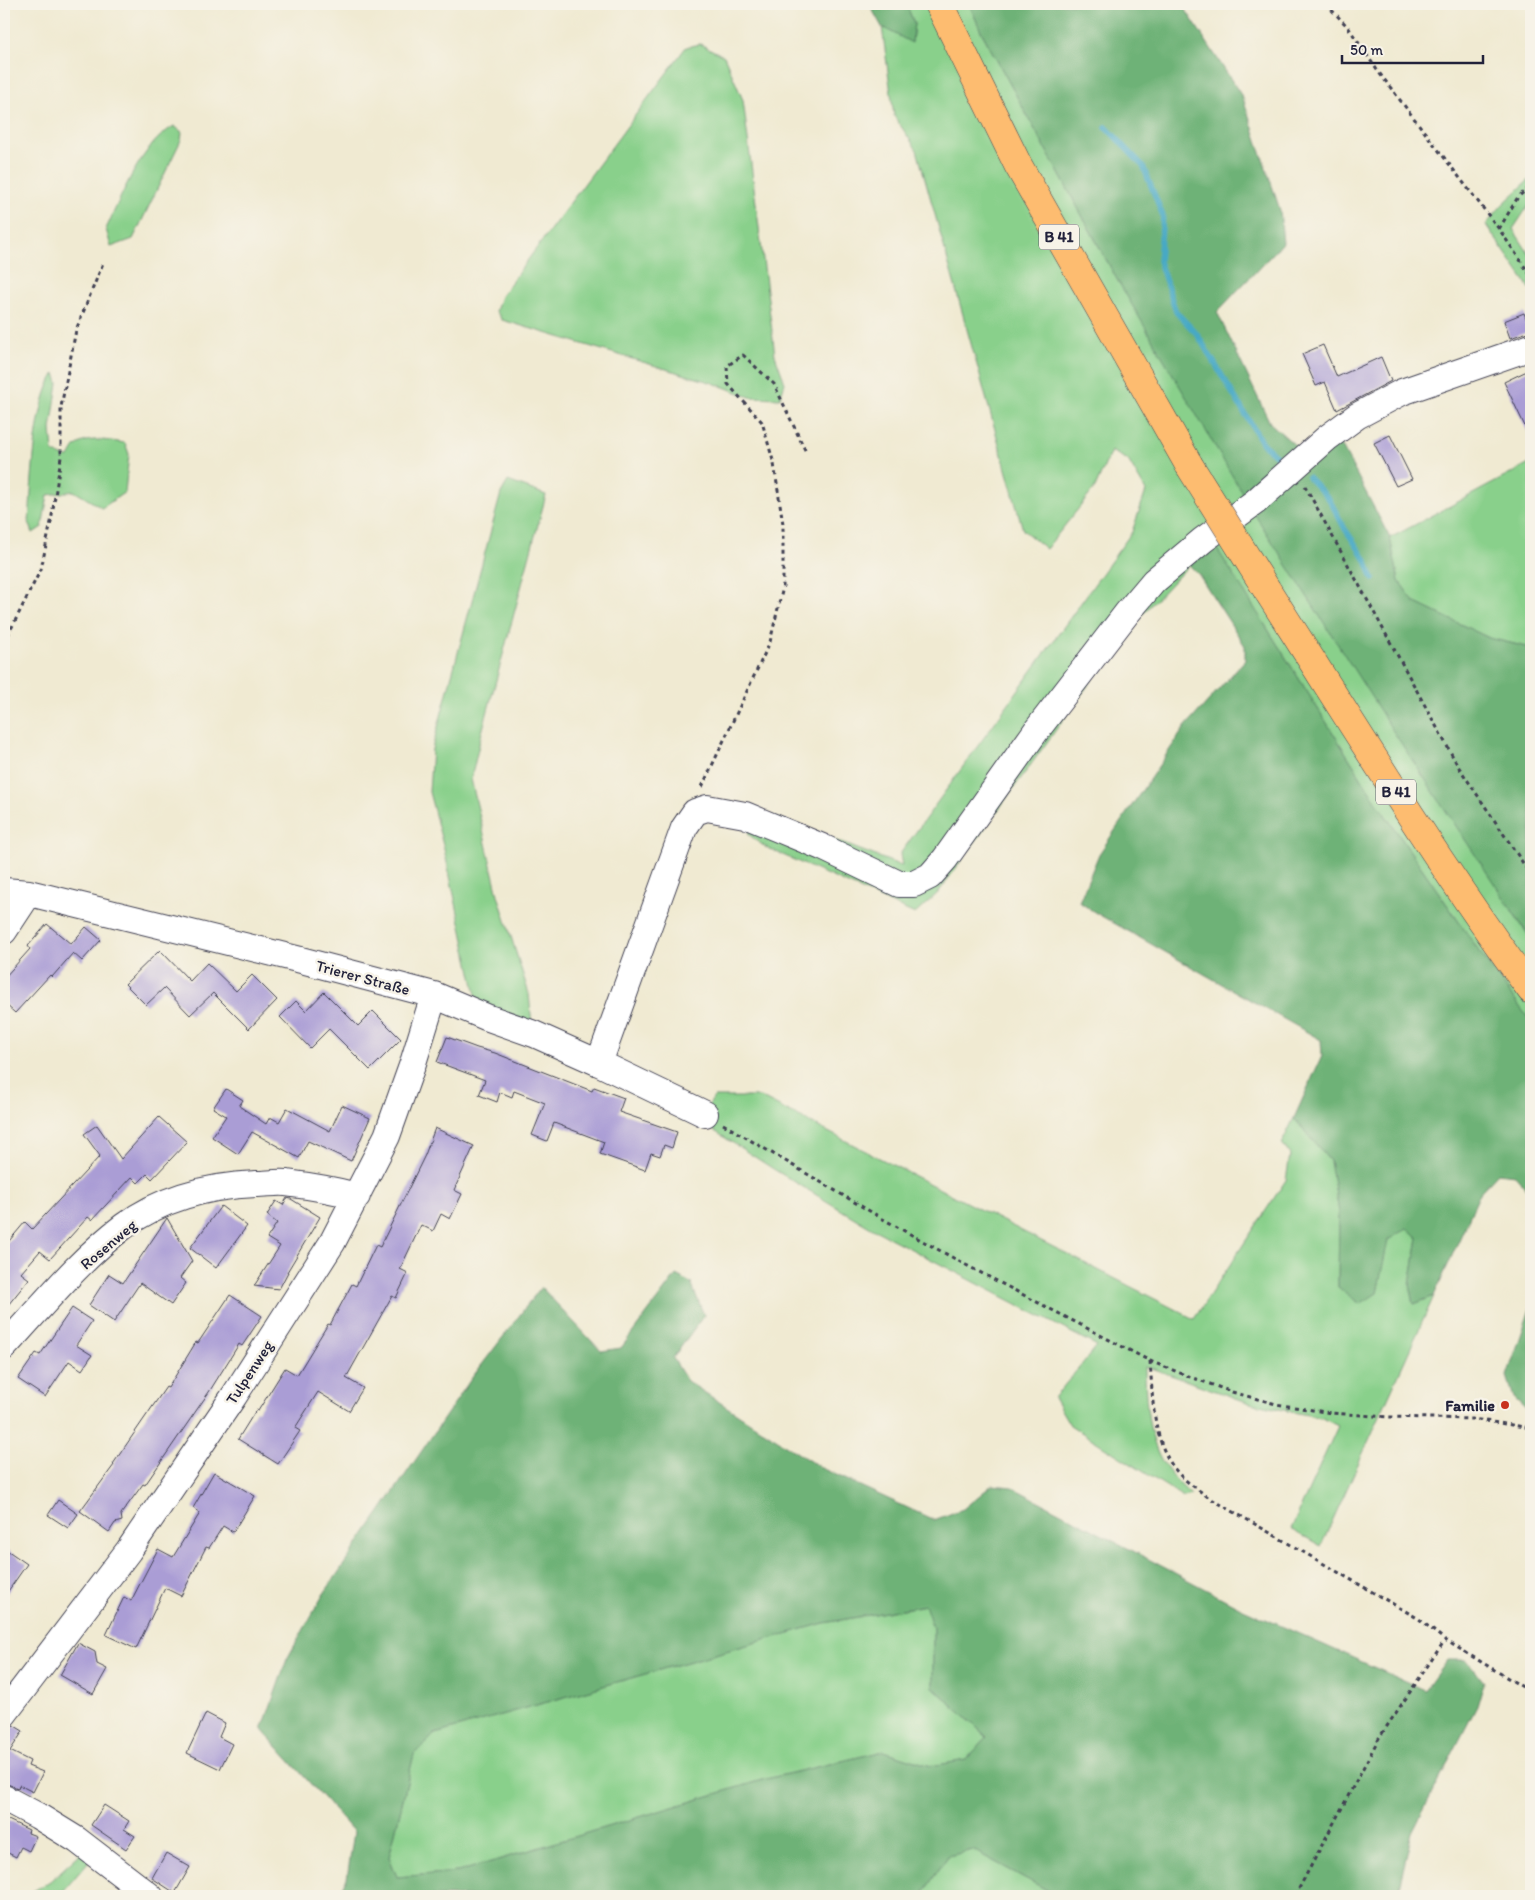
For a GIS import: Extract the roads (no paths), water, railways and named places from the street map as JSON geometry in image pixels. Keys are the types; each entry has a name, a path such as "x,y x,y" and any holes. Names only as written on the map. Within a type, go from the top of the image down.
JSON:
{"highway":[{"name":"B 41","path":"939,4 1018,165 1189,465 1397,794 1503,952 1531,990"}],"street":[{"path":"599,1063 684,828 695,812 707,808 745,815 822,847 899,884 914,884 930,876 945,859 1036,731 1154,581 1203,540 1255,502 1327,438 1357,416 1402,392 1531,347"},
{"path":"4,931 16,892"},
{"name":"Trierer Straße","path":"16,892 292,958 434,995 534,1034 705,1114"},
{"name":"Tulpenweg","path":"4,1714 129,1550 229,1404 332,1243 387,1136 413,1064 434,995"},
{"name":"Rosenweg","path":"4,1347 99,1247 126,1225 158,1206 196,1191 239,1185 284,1183 328,1189 357,1196"},
{"path":"4,1798 77,1840 150,1896"}],"waterway":[{"path":"1106,127 1143,166 1163,216 1159,261 1176,312 1197,334 1263,444 1281,460"},
{"path":"1308,477 1329,499 1345,529 1366,560 1373,579"}],"place":[{"name":"Familie","path":"1505,1405"}]}
